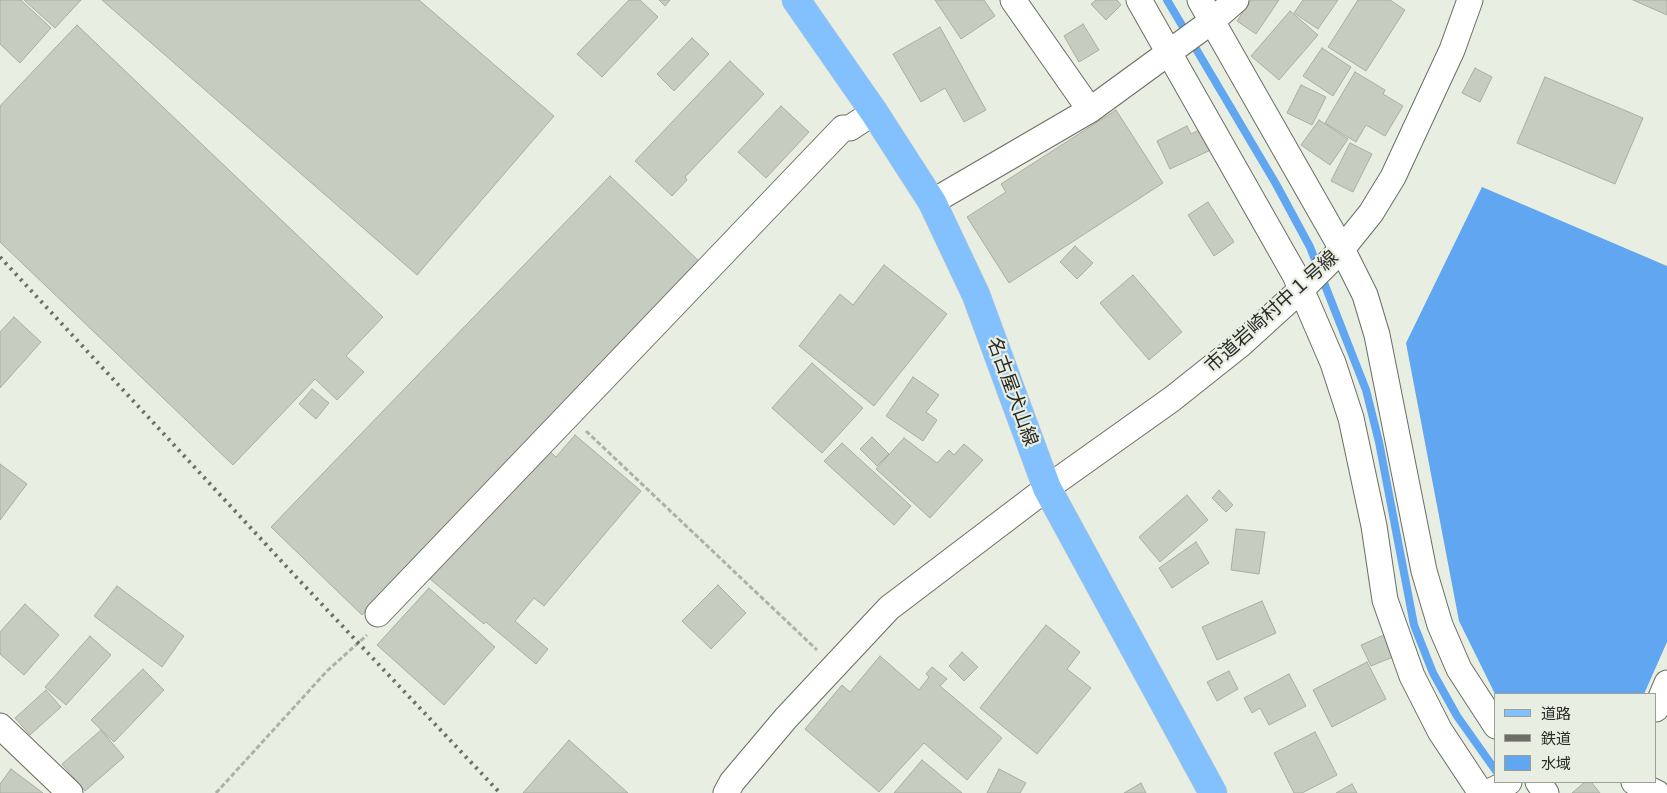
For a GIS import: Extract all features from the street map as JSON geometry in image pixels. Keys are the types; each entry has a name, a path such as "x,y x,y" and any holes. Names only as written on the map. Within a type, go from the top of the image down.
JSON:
{"main road":[{"name":"名古屋犬山線","path":"796,0 874,112 932,202 976,295 1047,488 1213,793"}],"street":[{"path":"1013,0 1090,110"},
{"path":"1139,0 1172,50 1295,275 1304,287 1333,363 1351,418 1374,526 1385,600 1406,660 1440,731 1492,789"},
{"path":"932,202 1090,110 1172,50 1205,16 1236,0"},
{"name":"市道岩崎村中１号線","path":"726,793 732,782 786,718 889,608 1047,488 1172,399 1240,345 1304,287 1342,249 1371,214 1393,177 1452,50 1470,0"},
{"path":"1205,16 1342,249 1365,295 1377,336 1424,572 1440,625 1459,669 1494,723"},
{"path":"378,614 568,413 843,128 850,128 874,112"},
{"path":"1657,707 1667,683"},
{"path":"0,726 70,793"},
{"path":"1636,783 1657,793"}],"path":[{"path":"568,413 834,666"},
{"path":"216,793 327,671 366,637 378,614"}],"water":[{"path":"1482,187 1667,266 1667,642 1644,693 1495,693 1459,621 1406,343"}],"building":[{"path":"0,0 21,0 51,28 20,63 0,44"},
{"path":"24,0 81,0 55,28"},
{"path":"102,0 419,0 554,116 417,275"},
{"path":"629,0 640,0 658,17 602,77 577,54"},
{"path":"659,0 670,0 665,6"},
{"path":"935,0 984,0 995,16 961,39"},
{"path":"1096,0 1117,0 1121,5 1106,20 1091,4"},
{"path":"1251,0 1279,0 1256,34 1237,21"},
{"path":"1303,0 1338,0 1318,29 1294,13"},
{"path":"1358,0 1390,0 1405,10 1366,71 1328,47"},
{"path":"1633,0 1667,0 1667,15"},
{"path":"1290,11 1318,35 1279,80 1251,56"},
{"path":"1083,24 1099,50 1079,62 1064,36"},
{"path":"77,25 383,317 346,356 364,372 337,400 315,379 233,465 0,242 0,106"},
{"path":"940,27 986,110 964,122 945,88 921,102 893,54"},
{"path":"692,38 709,54 674,91 657,74"},
{"path":"1322,48 1351,67 1333,96 1303,76"},
{"path":"730,61 764,94 685,177 687,180 672,196 635,161"},
{"path":"1475,68 1492,77 1480,102 1462,93"},
{"path":"1355,72 1385,90 1383,94 1403,106 1385,136 1366,125 1356,142 1325,123"},
{"path":"1545,77 1643,118 1615,184 1517,143"},
{"path":"1301,85 1326,97 1312,125 1287,113"},
{"path":"781,106 809,132 766,178 738,152"},
{"path":"1116,110 1163,183 1009,283 967,217 1006,192 1001,184"},
{"path":"1319,120 1348,139 1330,165 1301,145"},
{"path":"1187,126 1191,134 1205,127 1215,148 1170,169 1157,141"},
{"path":"1350,143 1372,154 1353,192 1331,181"},
{"path":"610,176 701,263 362,615 271,527"},
{"path":"1208,202 1234,242 1214,256 1188,215"},
{"path":"1075,246 1093,263 1077,279 1060,262"},
{"path":"884,265 947,314 874,406 799,346 840,294 853,305"},
{"path":"1133,275 1182,332 1149,360 1100,303"},
{"path":"14,317 41,342 0,388 0,332"},
{"path":"812,363 863,408 822,453 772,408"},
{"path":"913,377 939,395 926,412 937,420 923,441 886,416"},
{"path":"312,389 329,403 316,419 299,404"},
{"path":"575,435 641,491 544,606 534,598 515,621 548,649 536,664 430,579 543,446 556,457"},
{"path":"872,437 889,454 877,466 860,449"},
{"path":"904,438 937,463 949,450 954,455 964,444 983,460 930,518 876,469"},
{"path":"842,443 911,506 894,525 824,461"},
{"path":"0,464 27,484 0,520"},
{"path":"1219,490 1233,505 1226,512 1212,498"},
{"path":"1187,495 1208,520 1160,562 1139,537"},
{"path":"1236,529 1265,532 1259,574 1231,570"},
{"path":"1196,542 1209,563 1172,588 1159,568"},
{"path":"718,585 746,613 711,649 682,621"},
{"path":"117,586 184,636 162,667 94,616"},
{"path":"429,588 495,647 444,705 377,645"},
{"path":"1262,601 1276,633 1217,660 1202,627"},
{"path":"25,604 59,635 24,675 0,654 0,632"},
{"path":"1046,625 1080,652 1067,669 1091,688 1037,754 980,708"},
{"path":"1384,635 1393,657 1371,666 1361,645"},
{"path":"90,636 111,655 66,705 45,687"},
{"path":"962,652 978,667 964,681 949,666"},
{"path":"880,656 919,690 929,677 926,674 932,667 947,679 940,686 1002,738 967,780 924,743 879,792 805,729 842,685 850,692"},
{"path":"1367,662 1386,699 1332,727 1313,690"},
{"path":"143,669 164,690 114,742 91,720"},
{"path":"1229,671 1238,689 1217,701 1207,682"},
{"path":"1289,674 1306,706 1269,725 1260,708 1252,713 1244,698"},
{"path":"46,690 61,707 30,735 15,718"},
{"path":"101,730 124,757 85,791 62,764"},
{"path":"1315,732 1337,775 1302,793 1294,793 1274,753"},
{"path":"569,740 628,793 523,793"},
{"path":"922,760 962,793 894,793"},
{"path":"11,769 43,793 0,793 0,784"},
{"path":"999,769 1026,783 1020,793 987,793"},
{"path":"1141,783 1146,793 1124,793"},
{"path":"1584,783 1592,783 1600,793 1572,793"},
{"path":"1352,784 1357,793 1336,793"}],"waterway":[{"path":"1167,0 1276,184 1310,247 1366,390 1379,442 1414,625 1433,673 1457,716 1494,768"}],"railway":[{"path":"0,257 298,579 500,793"}]}
